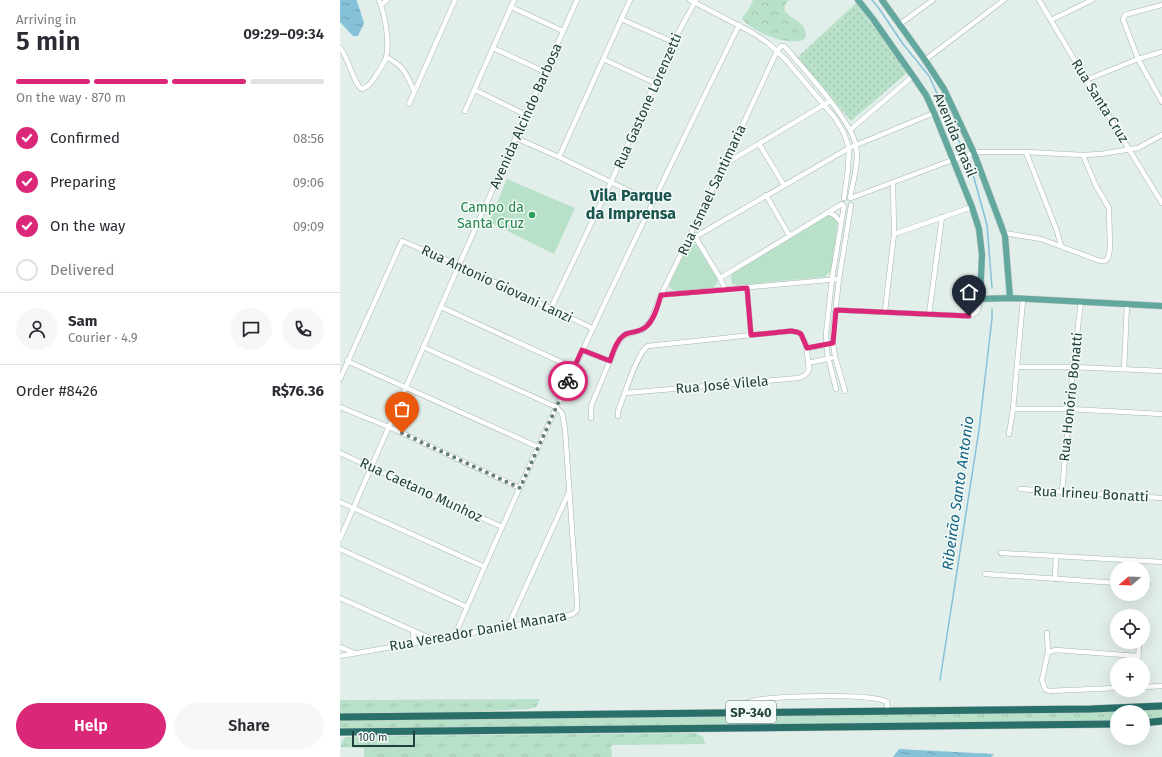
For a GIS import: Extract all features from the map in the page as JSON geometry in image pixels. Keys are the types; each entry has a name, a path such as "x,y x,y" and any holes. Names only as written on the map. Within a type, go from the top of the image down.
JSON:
{"highway":[{"path":"1146,705 1162,702"},
{"name":"SP-340","path":"1150,707 1162,706"},
{"name":"SP-340","path":"340,717 1110,708"},
{"path":"1150,722 1162,721"},
{"name":"SP-340","path":"340,732 1110,724"}],"main road":[{"name":"Avenida Brasil","path":"858,0 882,31 926,95 954,159 979,229 982,246 980,299"},
{"name":"Avenida Brasil","path":"882,0 925,60 950,102 1004,233 1010,298"},
{"path":"980,299 1010,298 1023,300 1162,306"}],"street":[{"path":"340,48 344,52 349,62 357,86 362,89 369,85 378,73 386,58 387,40 381,5 378,0"},
{"path":"381,5 387,0"},
{"path":"409,104 455,0"},
{"path":"465,111 514,0"},
{"name":"Avenida Alcindo Barbosa","path":"340,539 459,265 578,0"},
{"path":"559,157 630,0"},
{"path":"900,24 933,0"},
{"path":"925,60 1004,0"},
{"name":"Rua Santa Cruz","path":"1039,0 1086,80 1162,202"},
{"path":"1051,20 1092,0"},
{"path":"693,1 761,38 777,50 823,104 839,124 844,133 848,148 848,169 844,198 842,201 841,222 832,279 826,345 836,389"},
{"name":"Rua Gastone Lorenzetti","path":"551,308 611,182 673,42 693,1"},
{"path":"1162,5 1128,14 1124,17 1123,21 1138,59 1162,102"},
{"path":"511,7 563,31"},
{"path":"621,19 673,42"},
{"path":"455,635 592,328 738,25"},
{"path":"777,50 781,46 785,47 830,101 850,130 856,145 856,164 850,198 852,202 839,279 833,343 835,357 845,391"},
{"path":"493,48 545,72"},
{"name":"Rua Ismael Santimaria","path":"610,361 616,346 622,337 626,334 645,328 654,314 661,295 724,165 777,50"},
{"path":"1086,80 1138,59 1162,52"},
{"path":"386,58 402,67 414,91"},
{"path":"603,59 655,83"},
{"path":"850,130 913,76"},
{"path":"475,90 526,115"},
{"path":"724,165 830,101"},
{"path":"695,237 848,148 934,113"},
{"path":"844,198 846,196 850,198 954,159 981,152 1026,152 1083,155 1138,148 1162,135"},
{"path":"516,138 652,202"},
{"path":"759,144 784,185"},
{"path":"1026,152 1057,231 1061,246"},
{"path":"1004,233 1028,236 1105,262 1108,258 1110,249 1109,208 1096,186 1083,155"},
{"path":"885,311 894,234 893,182"},
{"path":"766,195 789,235"},
{"path":"720,278 827,212 843,205 847,207 851,205"},
{"path":"894,234 972,207"},
{"path":"827,212 834,215 841,222"},
{"path":"929,314 942,217"},
{"path":"692,232 725,289"},
{"name":"Rua Antonio Giovani Lanzi","path":"347,361 402,241 459,265 592,328"},
{"path":"661,295 839,279"},
{"path":"747,288 751,335"},
{"path":"836,310 973,315 978,310 980,299"},
{"path":"1009,434 1013,409 1023,300"},
{"name":"Rua Honório Bonatti","path":"1062,492 1073,367 1081,302"},
{"path":"1124,370 1127,304"},
{"path":"441,307 574,368"},
{"path":"618,416 618,411 642,353 645,348 651,345 794,331 801,334 807,348 808,363 835,357"},
{"path":"807,348 833,343"},
{"path":"424,347 556,407"},
{"path":"582,350 610,361 591,406 591,418"},
{"path":"340,379 347,361 538,447"},
{"name":"Rua José Vilela","path":"626,393 791,379 802,377 808,372 808,363"},
{"path":"1017,367 1073,367 1162,371"},
{"path":"340,407 389,427 520,488"},
{"name":"Rua Vereador Daniel Manara","path":"340,656 573,614 576,610 577,601 565,423 562,413 556,407"},
{"path":"1013,409 1069,409 1162,414"},
{"name":"Rua Caetano Munhoz","path":"340,453 502,527"},
{"name":"Rua Irineu Bonatti","path":"1020,489 1162,498"},
{"path":"508,626 569,492"},
{"path":"340,502 485,567"},
{"path":"340,549 467,606"},
{"path":"1001,553 1162,562"},
{"path":"1055,579 1056,556"},
{"path":"985,574 1110,582"},
{"path":"340,598 433,639"},
{"path":"413,631 414,642"},
{"path":"1047,633 1048,652 1042,680 1045,689 1049,691 1110,688"},
{"path":"340,647 355,653"},
{"path":"1048,652 1056,650 1138,656 1138,649"},
{"path":"1150,687 1162,686"},
{"path":"727,713 747,702 764,699 839,697 882,700 887,702 888,711"}],"green space":[{"path":"753,0 789,0 784,9 788,15 803,26 806,36 803,40 788,41 770,37 754,29 742,19"},
{"path":"856,3 908,72 851,121 798,57"},
{"name":"Campo da Santa Cruz","path":"507,179 575,208 554,254 489,222"},
{"path":"829,215 836,218 838,222 831,271 825,277 739,285 732,284 732,274 824,216"},
{"path":"693,243 696,244 718,280 716,285 712,288 673,290 669,286 670,283 688,245"},
{"path":"540,699 536,707 529,709 466,712 340,713 340,700"},
{"path":"1150,709 1162,709 1162,719 1150,720"},
{"path":"1110,710 1110,721 340,730 340,719"},
{"path":"696,733 703,737 705,744 613,745 611,746 612,757 364,757 364,748 341,747 345,737"}],"water":[{"path":"340,0 357,1 364,23 358,36 353,36 340,22"},
{"path":"899,749 994,754 991,757 893,757"}],"waterway":[{"name":"Ribeirão Santo Antonio","path":"872,0 903,44 929,76 959,141 974,178 987,225 992,288"},
{"name":"Ribeirão Santo Antonio","path":"940,680 979,430 992,309"}],"way so far":[{"path":"402,433 520,488 568,381"}],"place":[{"name":"Campo da Santa Cruz","path":"532,215"}],"district":[{"name":"Vila Parque da Imprensa","path":"631,204"}],"route":[{"path":"568,381 582,350 610,361 616,346 622,337 626,334 642,330 647,326 654,314 661,295 747,288 751,335 794,331 801,334 805,340 807,348 833,343 836,310 885,311 969,316"}]}
